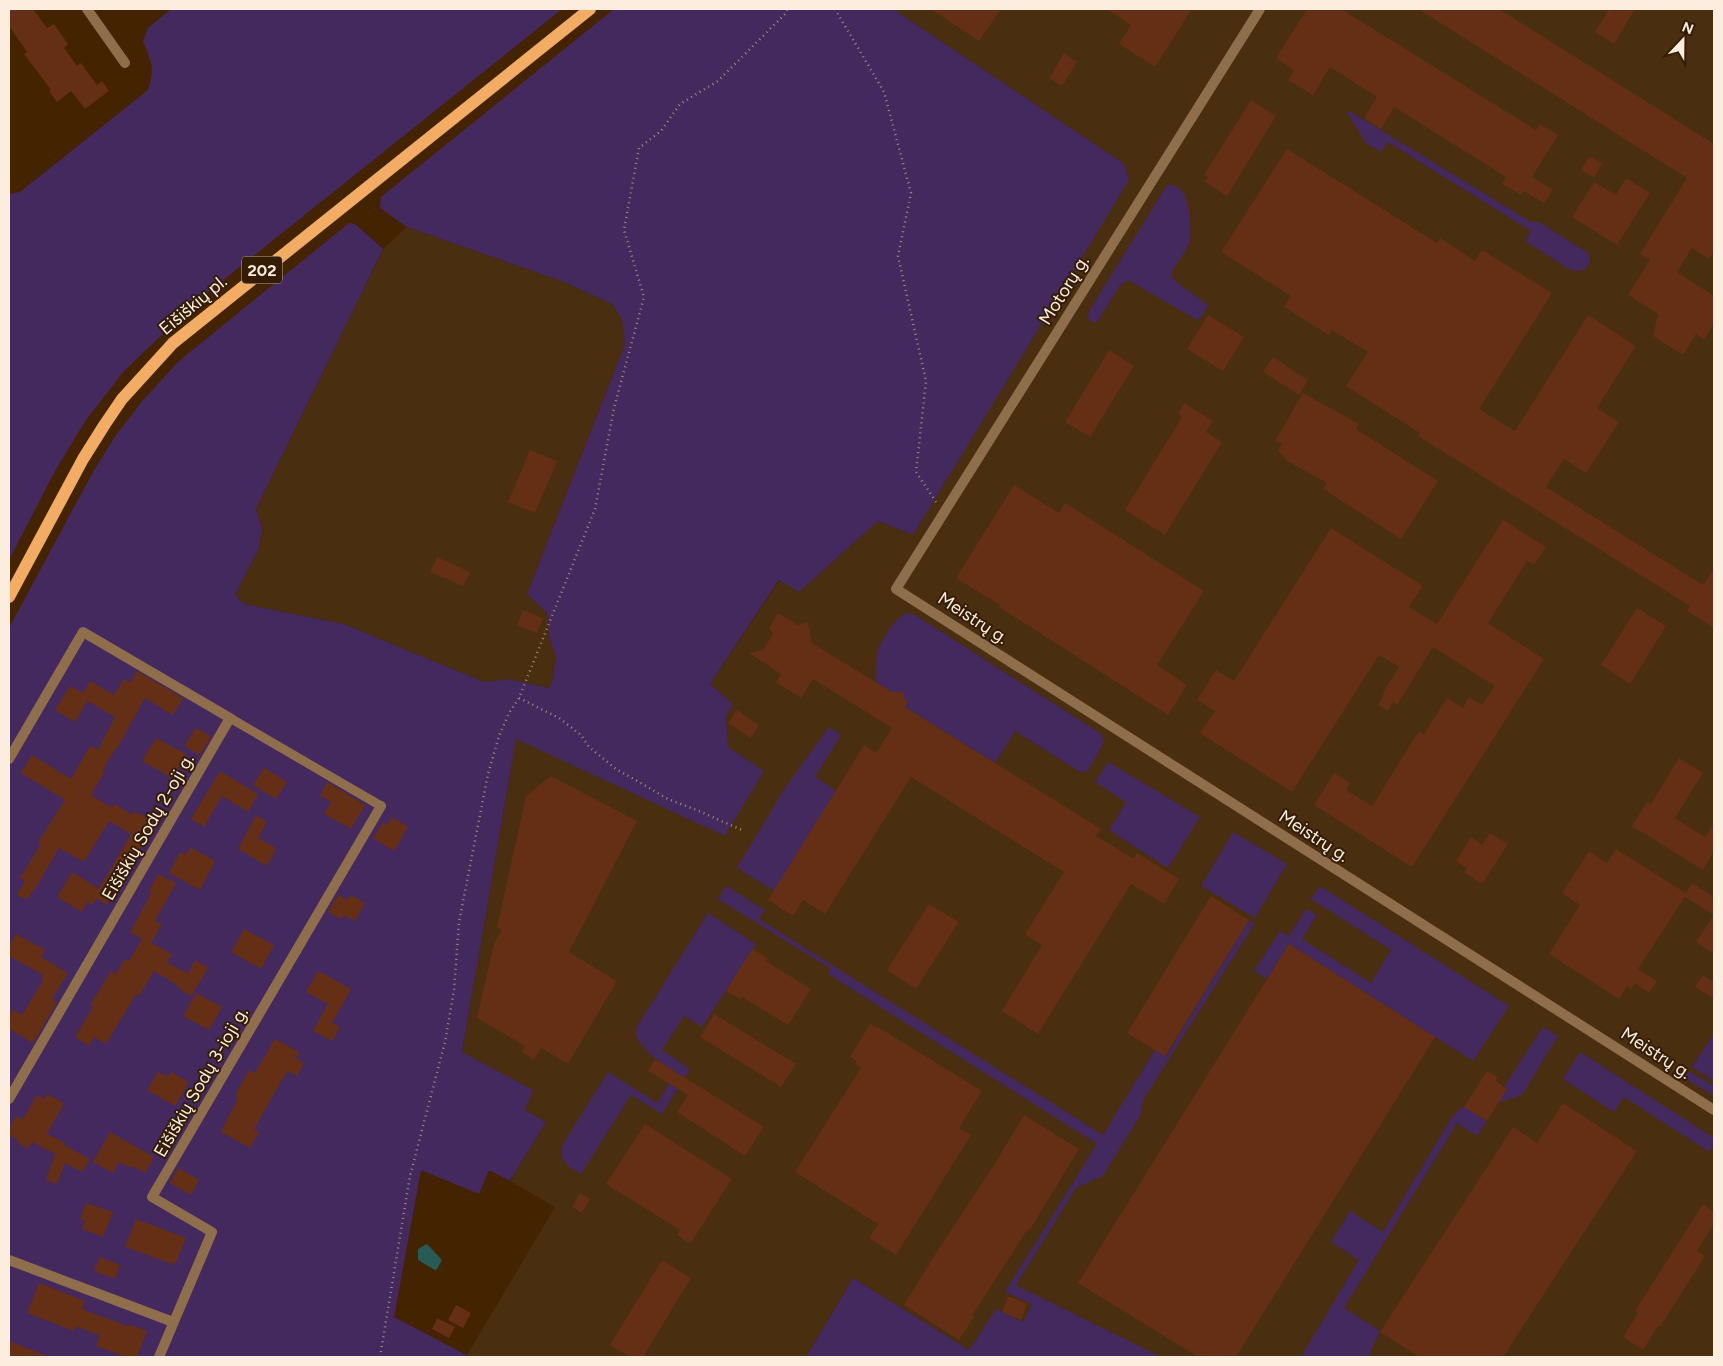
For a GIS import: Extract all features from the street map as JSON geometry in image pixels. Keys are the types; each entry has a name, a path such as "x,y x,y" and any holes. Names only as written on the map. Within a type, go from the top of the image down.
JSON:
{"main road":[{"name":"Eišiškių pl.","path":"9,597 83,459 105,424 122,399 173,343 590,9"}],"street":[{"path":"87,9 125,63"},
{"name":"Motorų g.","path":"896,589 1260,9"},
{"name":"Meistrų g.","path":"896,589 1714,1110"},
{"path":"9,759 83,632 230,718"},
{"name":"Eišiškių Sodų 2-oji g.","path":"9,1099 230,718"},
{"name":"Eišiškių Sodų 3-ioji g.","path":"159,1357 212,1232 152,1197 381,806"},
{"path":"9,1260 173,1322"}],"lane":[{"path":"230,718 381,806"}],"path":[{"path":"380,1357 410,1176 445,1042 454,990 459,922 488,774 499,736 519,698 595,509 614,408 644,297 624,230 639,148 661,131 680,104 718,81 785,14 787,9"},
{"path":"835,9 884,92 911,193 898,256 926,381 916,472 943,514"},
{"path":"519,698 559,718 581,735 589,747 624,773 668,799 744,831"}],"shaded area":[{"path":"171,9 562,9 196,302 124,371 86,420 55,471 9,560 9,194 20,192 148,90 152,65 143,41 148,28"},
{"path":"614,9 893,9 1124,164 1129,180 913,535 878,521 799,592 779,580 710,684 733,704 726,717 728,747 764,771 725,836 516,739 462,1052 533,1090 525,1110 546,1122 510,1181 489,1170 479,1194 421,1170 394,1317 470,1357 9,1357 9,628 94,470 116,435 144,399 179,361 349,223 355,224 383,249 256,509 262,528 259,548 235,595 244,604 344,624 484,682 509,679 549,688 553,679 556,657 549,637 548,614 527,594 625,344 622,320 612,304 564,282 407,227 380,208 381,197"},
{"path":"893,9 1714,9 1714,1357 1143,1357 1023,1322 996,1310 969,1350 853,1278 806,1357 470,1357 467,1355 555,1207 510,1181 546,1122 525,1110 462,1052 516,738 727,747 726,717 733,704 710,684 780,580 799,592 878,521 913,535 1124,164","holes":["908,613 915,615 1100,733 1080,772 1015,731 994,763 905,707 908,702 902,692 898,692"]},
{"path":"1348,112 1351,112 1531,222 1539,222 1588,253 1589,260 1587,266 1584,270 1572,271 1525,241 1531,231 1388,142 1381,152 1366,143"},
{"path":"1167,185 1179,189 1186,198 1190,224 1189,244 1172,272 1172,276 1175,281 1208,305 1202,316 1197,320 1128,280 1120,285 1097,322 1092,322 1088,318 1089,311"},
{"path":"407,227 564,282 612,304 622,320 625,344 527,594 548,614 549,637 556,656 553,679 549,688 509,679 484,682 344,624 244,604 235,595 259,548 262,528 256,509 383,249"},
{"path":"908,613 915,615 1100,733 1104,742 1088,771 1080,772 1015,731 995,763 905,707 908,702 903,699 902,693 898,692 895,694 876,682 878,649 899,618"},
{"path":"829,727 841,735 815,777 836,791 774,891 737,868 785,788"},
{"path":"1108,762 1200,817 1168,868 1109,830 1126,802 1095,782"},
{"path":"1233,832 1287,864 1255,918 1201,886"},
{"path":"726,886 765,910 759,919 1103,1135 1155,1050 1166,1056 1249,920 1255,923 1143,1100 1140,1116 1103,1176 1076,1188 1016,1285 1161,1357 806,1357 853,1278 969,1350 996,1309 1023,1322 1032,1304 1005,1292 1097,1144 828,974 831,969 718,899"},
{"path":"1320,886 1509,1006 1473,1061 1289,944 1267,979 1254,971 1280,931 1289,936 1306,909 1317,915 1302,939 1371,983 1391,950 1311,899"},
{"path":"708,913 756,944 702,1027 684,1016 662,1050 690,1069 662,1114 631,1095 581,1174 568,1166 561,1156 563,1144 608,1072 657,1103 676,1072 647,1051 635,1033 638,1025"},
{"path":"1543,1027 1558,1036 1522,1095 1498,1103 1507,1089 1504,1087"},
{"path":"1714,1033 1714,1081 1692,1067"},
{"path":"1580,1052 1714,1138 1714,1144 1709,1152 1624,1097 1614,1112 1563,1079"},
{"path":"1689,1071 1714,1086 1714,1096 1684,1078"},
{"path":"1464,1107 1487,1121 1477,1136 1457,1123 1344,1308 1380,1331 1368,1357 1301,1357 1359,1260 1331,1242 1350,1211 1383,1232 1452,1117"}],"water":[{"path":"427,1244 442,1260 435,1270 418,1260 418,1249"}],"building":[{"path":"9,9 33,9 47,28 54,24 68,44 64,48 77,66 81,63 97,85 102,81 109,91 85,109 71,91 57,102 49,91 51,90 24,54 27,52 9,26"},
{"path":"931,9 1001,9 979,41"},
{"path":"1107,9 1192,9 1155,67 1119,44 1131,25"},
{"path":"1307,9 1341,9 1536,130 1540,124 1558,135 1532,177 1553,190 1544,203 1524,191 1521,195 1502,184 1506,177 1394,107 1381,129 1364,118 1377,97 1330,67 1313,95 1288,80 1294,70 1276,58"},
{"path":"1418,9 1499,9 1714,144 1714,251 1709,259 1692,248 1677,272 1714,296 1714,324 1704,340 1696,334 1683,355 1653,336 1658,314 1628,295 1650,260 1640,254 1687,178"},
{"path":"1609,9 1635,9 1614,44 1595,32"},
{"path":"1064,53 1077,62 1062,86 1049,78"},
{"path":"1251,100 1276,116 1227,196 1205,182 1208,177 1204,175"},
{"path":"1287,149 1437,243 1440,238 1475,261 1482,250 1552,293 1479,409 1515,431 1588,315 1636,346 1597,408 1619,422 1586,473 1564,459 1546,487 1703,585 1714,568 1714,628 1687,611 1690,606 1418,436 1420,433 1346,386 1368,352 1332,330 1329,335 1284,307 1291,296 1221,252"},
{"path":"1590,156 1602,164 1594,178 1581,170"},
{"path":"1626,178 1650,193 1617,245 1572,217 1594,182 1616,195"},
{"path":"1208,315 1244,337 1223,371 1187,349"},
{"path":"1109,350 1134,366 1090,437 1065,422"},
{"path":"1273,357 1308,380 1299,395 1263,372"},
{"path":"1303,393 1359,424 1356,429 1438,481 1401,539 1323,489 1327,483 1287,461 1278,451 1282,444 1275,441"},
{"path":"1184,403 1213,421 1206,432 1222,442 1165,535 1125,510 1182,417 1178,414"},
{"path":"530,450 557,461 535,513 508,502"},
{"path":"1014,485 1059,513 1065,503 1204,591 1157,665 1187,685 1168,715 956,578"},
{"path":"1503,520 1546,547 1534,565 1527,561 1488,623 1544,659 1412,867 1314,805 1334,773 1350,783 1346,790 1372,806 1419,731 1424,734 1447,698 1463,708 1469,697 1482,705 1495,686 1433,647 1397,705 1393,702 1388,711 1378,705 1384,695 1382,694 1399,667 1379,655 1292,792 1200,733 1215,711 1197,700 1216,670 1234,681 1331,528 1423,586 1409,607 1437,624"},
{"path":"437,557 470,572 463,586 430,572"},
{"path":"1637,608 1666,626 1630,684 1601,665"},
{"path":"523,610 543,618 537,633 517,625"},
{"path":"778,613 798,625 808,622 812,643 892,692 904,692 904,699 908,702 905,707 1101,829 1096,836 1134,859 1137,853 1179,879 1164,904 1131,884 1038,1034 1002,1011 1042,945 1025,934 1064,872 911,777 825,914 803,900 793,916 768,900 864,745 876,753 892,728 813,679 801,698 776,682 781,674 749,653 763,650 773,634 769,628"},
{"path":"137,671 183,698 173,715 145,698 103,770 105,771 91,795 112,808 114,803 132,815 134,811 155,823 107,905 96,898 92,905 87,902 82,912 57,897 72,872 99,889 131,834 109,821 84,862 59,848 27,900 17,895 25,881 20,878 41,844 38,842 65,800 21,773 32,755 71,779 90,746 98,750 115,717 87,701 75,722 55,710 70,686 83,693 90,681 114,695 124,679 130,683"},
{"path":"737,710 759,726 750,738 728,723"},
{"path":"196,728 211,736 200,755 184,746"},
{"path":"156,738 186,754 172,778 142,761"},
{"path":"1679,758 1703,773 1675,818 1705,837 1714,823 1714,851 1703,870 1632,826 1647,802 1651,804"},
{"path":"264,768 287,782 276,799 253,785"},
{"path":"220,771 258,794 248,812 222,796 204,827 191,819"},
{"path":"551,776 637,821 569,952 617,981 568,1064 541,1048 534,1060 522,1052 525,1046 477,1018 494,943 502,930 497,927 526,796"},
{"path":"327,782 365,805 351,829 324,814 331,802 320,795"},
{"path":"256,815 267,822 258,838 276,848 267,866 238,849"},
{"path":"392,817 408,827 394,851 373,838 383,822 387,825"},
{"path":"1490,833 1508,844 1482,884 1464,872 1467,868 1456,861 1471,837 1482,845"},
{"path":"190,847 215,861 200,890 169,873 180,852 186,855"},
{"path":"1616,849 1686,893 1692,883 1714,897 1714,915 1685,897 1638,969 1657,981 1649,993 1635,983 1631,989 1627,986 1619,999 1549,954 1580,905 1562,893 1589,851 1607,863"},
{"path":"158,874 176,883 155,921 162,924 151,943 172,954 167,962 188,974 195,960 208,968 191,996 178,988 179,986 154,971 139,996 136,994 106,1044 94,1037 89,1046 75,1037 93,1007 90,1005 111,971 116,974 125,959 129,961 142,939 130,932 151,894 148,892"},
{"path":"338,895 347,900 351,895 365,903 355,921 343,915 341,919 328,912"},
{"path":"1211,896 1249,920 1165,1056 1127,1033"},
{"path":"929,904 959,922 916,989 887,970"},
{"path":"1714,915 1714,954 1696,942"},
{"path":"244,929 274,945 261,969 231,952"},
{"path":"16,934 45,950 41,957 68,973 52,999 57,1002 33,1043 9,1029 9,1017 13,1009 22,1015 43,981 41,979 43,975 9,956 9,947"},
{"path":"1289,944 1435,1037 1236,1357 1198,1357 1078,1283"},
{"path":"752,949 768,958 766,961 811,989 788,1025 742,997 740,999 726,991"},
{"path":"318,971 351,989 332,1023 340,1027 332,1041 313,1031 328,1004 306,992"},
{"path":"1703,975 1714,982 1714,999 1695,987"},
{"path":"196,993 222,1007 209,1030 183,1016"},
{"path":"714,1014 796,1064 781,1087 700,1037"},
{"path":"870,1024 878,1027 982,1091 959,1128 971,1135 896,1255 869,1238 878,1224 795,1172 861,1068 855,1064 857,1061 850,1057"},
{"path":"275,1039 299,1052 296,1058 304,1063 297,1076 288,1071 283,1078 254,1129 259,1132 250,1148 221,1132 238,1098 235,1096 249,1070 255,1073"},
{"path":"655,1059 764,1127 745,1156 677,1112 688,1095 648,1071"},
{"path":"1487,1071 1498,1077 1495,1081 1507,1089 1487,1121 1464,1107"},
{"path":"158,1072 168,1077 171,1072 189,1082 175,1106 147,1090"},
{"path":"47,1094 64,1103 47,1134 90,1159 82,1172 65,1163 57,1184 46,1180 55,1154 32,1142 28,1149 9,1135 9,1130 16,1116 23,1119 37,1095 44,1099"},
{"path":"1563,1103 1637,1151 1503,1357 1419,1357 1380,1332 1513,1127 1537,1143"},
{"path":"1024,1115 1079,1149 1031,1228 1025,1233 972,1316 974,1317 959,1340 904,1305"},
{"path":"645,1124 732,1179 690,1244 677,1235 680,1230 606,1184"},
{"path":"110,1132 154,1157 145,1173 133,1166 131,1168 119,1162 113,1173 93,1162"},
{"path":"178,1168 199,1180 191,1195 170,1183"},
{"path":"580,1193 590,1199 582,1213 572,1207"},
{"path":"86,1203 113,1212 103,1237 82,1229 85,1221 80,1219"},
{"path":"1703,1204 1714,1212 1714,1224 1697,1251 1705,1256 1660,1327 1658,1326 1643,1350 1623,1337 1638,1313 1635,1311"},
{"path":"136,1219 186,1238 175,1265 125,1247"},
{"path":"100,1257 120,1265 115,1279 94,1271"},
{"path":"662,1260 691,1278 643,1357 630,1357 610,1345"},
{"path":"39,1283 85,1301 82,1308 84,1310 130,1327 130,1325 147,1331 137,1357 118,1357 119,1354 96,1346 100,1336 76,1326 74,1331 27,1313"},
{"path":"1008,1296 1027,1304 1021,1320 1002,1312"},
{"path":"456,1305 471,1313 463,1328 448,1320"},
{"path":"437,1318 455,1327 449,1338 432,1329"},
{"path":"9,1341 47,1356 47,1357 9,1357"}]}
